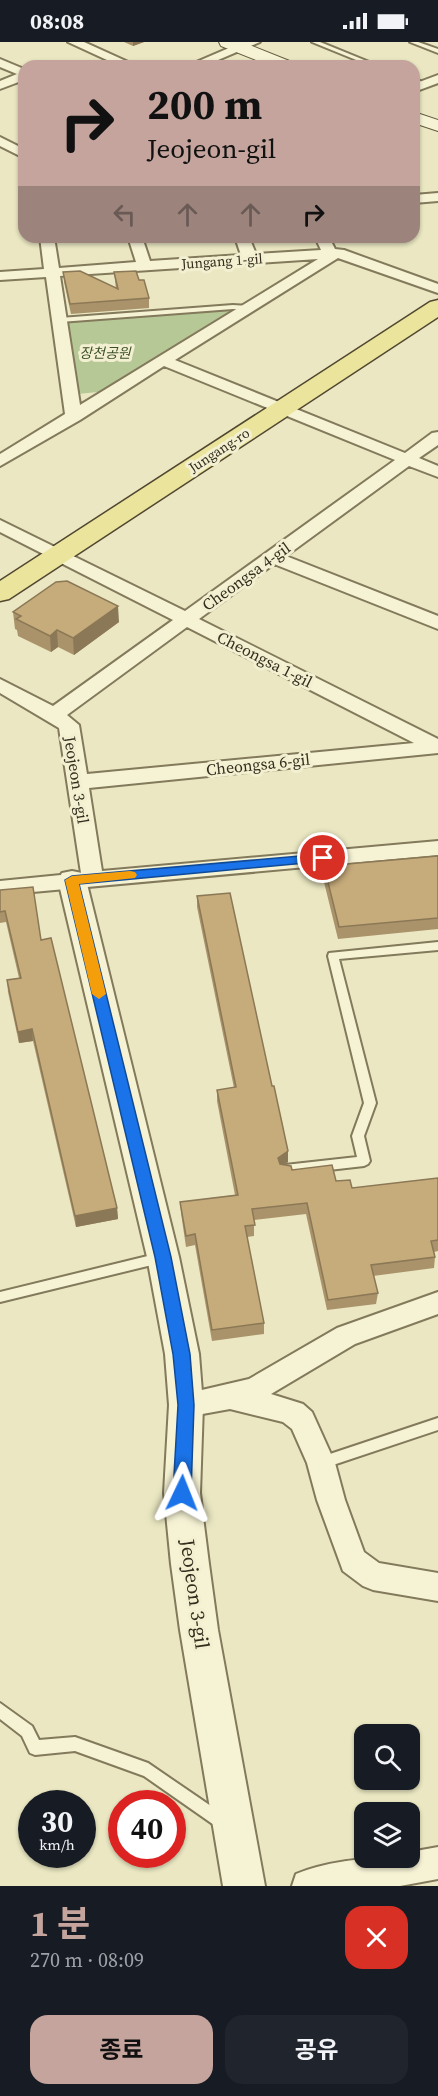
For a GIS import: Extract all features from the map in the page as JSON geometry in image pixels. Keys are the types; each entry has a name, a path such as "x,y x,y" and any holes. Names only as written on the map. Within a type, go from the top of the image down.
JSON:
{"main road":[{"path":"240,44 273,60"},
{"path":"420,119 438,126"},
{"name":"Jungang-ro","path":"0,593 438,307"}],"street":[{"path":"74,42 116,60"},
{"path":"206,60 240,44"},
{"path":"0,63 18,72"},
{"path":"0,85 18,78"},
{"path":"420,83 438,79"},
{"path":"1,143 18,136"},
{"path":"1,143 18,151"},
{"path":"420,198 438,197"},
{"path":"48,243 74,417"},
{"path":"137,243 144,266"},
{"path":"244,243 250,259"},
{"path":"0,461 331,257 325,243"},
{"name":"Jungang 1-gil","path":"0,276 339,253 438,289"},
{"path":"165,361 438,472"},
{"name":"Cheongsa 4-gil","path":"54,715 438,438"},
{"path":"438,481 438,487"},
{"name":"Cheongsa 1-gil","path":"0,525 438,747"},
{"path":"273,557 438,623"},
{"name":"Jeojeon 3-gil","path":"0,685 69,725 78,782 82,879 182,1354 186,1405 182,1493 190,1564 244,1886"},
{"name":"Cheongsa 6-gil","path":"78,782 438,747"},
{"path":"0,888 438,848"},
{"path":"186,1405 231,1397 257,1388 346,1336 438,1303"},
{"path":"231,1397 293,1413 302,1422 321,1463 331,1500 353,1561 373,1576 438,1587"},
{"path":"308,1886 438,1863"}],"lane":[{"path":"315,42 359,60"},
{"path":"413,42 438,51"},
{"path":"60,320 233,307 249,308"},
{"path":"285,1170 364,1161 358,1136 370,1103 333,956 438,946"},
{"path":"0,1297 163,1257"},
{"path":"321,1463 438,1424"},
{"path":"0,1710 27,1731 35,1748 75,1744 148,1770 234,1831"}],"green space":[{"name":"장천공원","path":"222,309 231,312 107,391 78,394 64,322"}],"building":[{"path":"80,271 118,289 114,272 136,271 139,280 144,280 149,298 70,304 63,272"},
{"path":"67,581 118,606 73,638 57,630 50,636 16,619 21,616 13,612 56,582"},
{"path":"438,856 438,918 339,927 324,866"},
{"path":"33,887 41,940 51,938 117,1208 75,1216 32,1029 18,1032 7,980 21,978 5,911 0,912 0,890"},
{"path":"230,893 288,1151 278,1158 280,1164 291,1166 292,1170 332,1165 336,1181 350,1180 352,1188 438,1178 438,1240 431,1241 435,1257 371,1265 378,1293 328,1300 307,1203 252,1209 255,1225 245,1226 264,1323 212,1330 195,1234 186,1236 180,1202 238,1195 217,1090 236,1087 197,896"}],"slow traffic":[{"path":"99,994 72,880 130,875"}],"route":[{"path":"182,1493 186,1405 182,1354 163,1257 72,880 323,858"}]}
